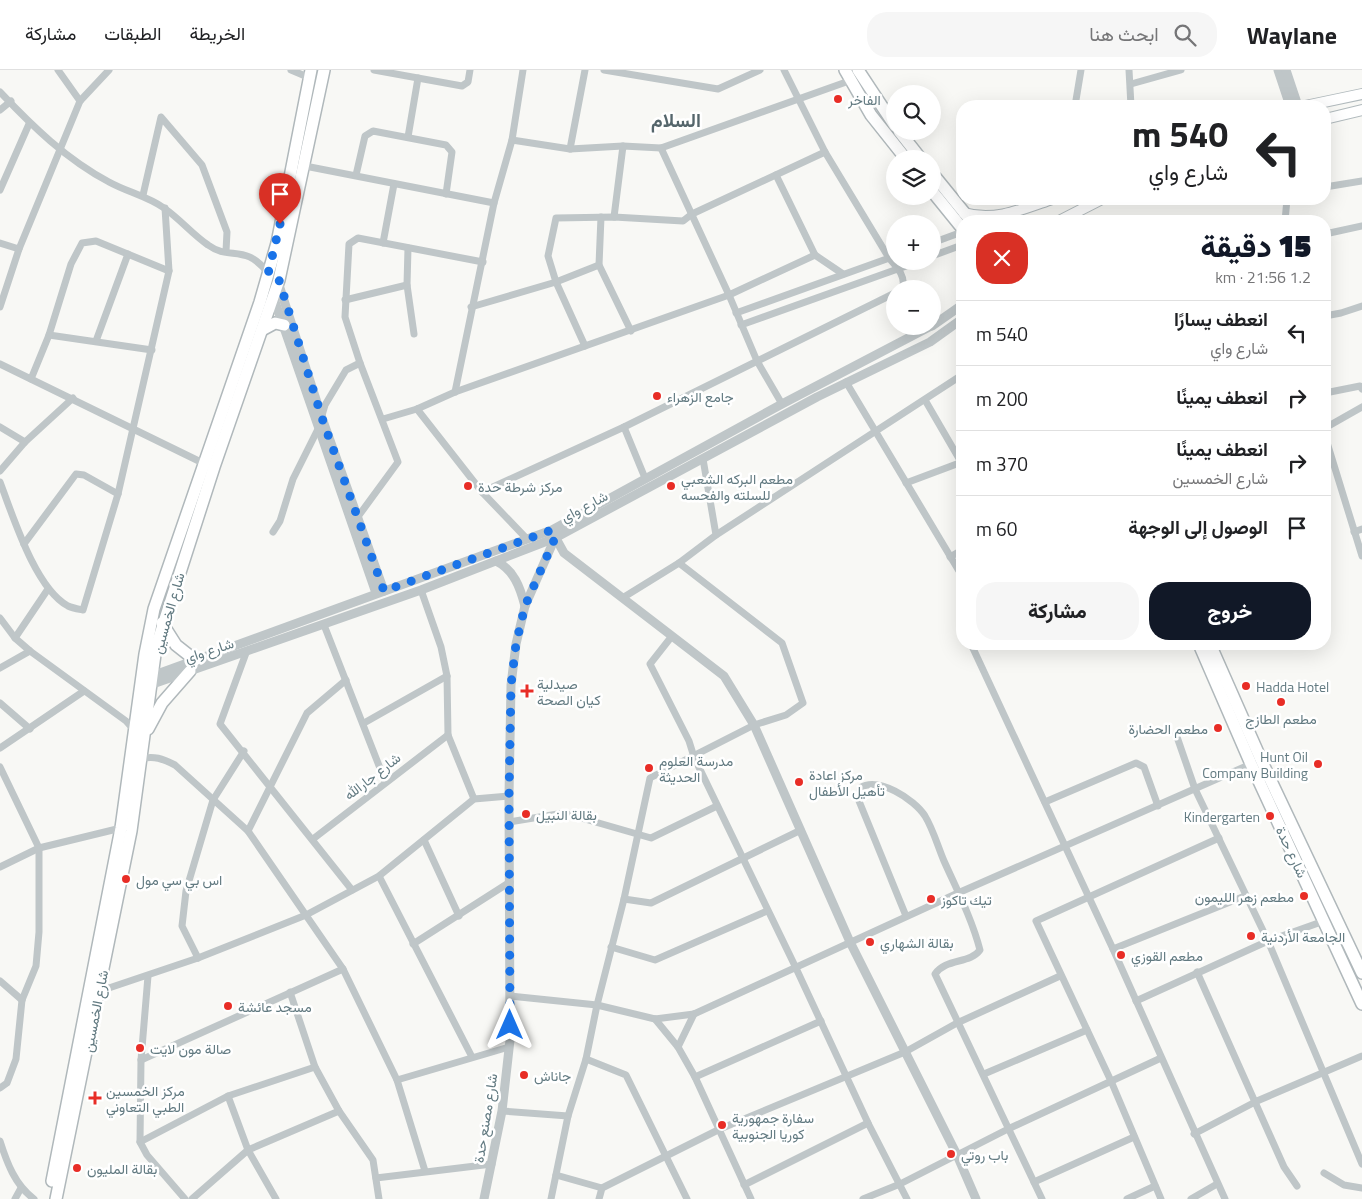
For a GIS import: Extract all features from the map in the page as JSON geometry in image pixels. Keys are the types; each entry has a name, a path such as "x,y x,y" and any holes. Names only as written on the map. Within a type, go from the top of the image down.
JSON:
{"main road":[{"name":"شارع الخمسين","path":"49,1199 131,831 142,740 154,609 262,330 279,280 305,166 324,70"},
{"path":"845,70 871,115 899,150"},
{"path":"850,81 859,73 886,113"},
{"name":"شارع الخمسين","path":"56,1199 100,991 101,962 134,730 162,622 277,242 311,74"},
{"path":"1331,101 1362,94"},
{"path":"1331,119 1362,110"},
{"path":"906,140 914,150"},
{"path":"941,184 956,203"},
{"path":"941,202 956,221"},
{"path":"957,205 965,215"},
{"path":"1000,215 1034,205"},
{"path":"1071,215 1091,205"},
{"path":"262,330 275,323 284,325"},
{"path":"162,622 176,645 195,660"},
{"name":"شارع حدة","path":"1202,650 1226,693 1362,973"},
{"name":"شارع حدة","path":"1212,650 1251,764 1362,1004"},
{"path":"142,740 162,703 190,671"}],"street":[{"path":"58,70 80,101"},
{"path":"0,307 19,249 59,148 80,101 109,70"},
{"path":"291,70 311,74"},
{"path":"374,70 462,86 468,82 470,70"},
{"path":"455,392 471,307 494,203 512,140 523,70"},
{"path":"570,148 585,70"},
{"path":"604,70 648,74 718,89 760,70"},
{"path":"784,70 825,152 886,248"},
{"path":"1076,100 1081,70"},
{"path":"1129,70 1131,100"},
{"path":"1130,84 1181,70"},
{"path":"1278,70 1288,100"},
{"path":"1286,70 1296,100"},
{"path":"408,137 418,78"},
{"path":"512,140 570,148 623,146 662,148 850,81"},
{"path":"0,92 11,101 29,124 59,148 109,182 143,195 165,208 209,246 250,256 268,274 279,280 322,418 357,518 380,592"},
{"path":"0,110 11,101"},
{"path":"143,195 161,117 202,165 228,232 226,251"},
{"path":"0,190 29,124"},
{"path":"356,176 365,136 373,131 408,137 446,145 452,152 446,194"},
{"path":"614,217 623,146"},
{"path":"662,148 757,361 782,404"},
{"path":"586,346 556,282 548,256 556,218 614,217 683,221 692,214 825,152"},
{"path":"305,166 494,203"},
{"path":"776,175 815,255 843,274"},
{"path":"1331,186 1362,181"},
{"path":"383,243 394,184"},
{"path":"0,482 24,544 48,589 68,606 82,610 118,494 169,271 165,208"},
{"path":"601,217 599,265 631,331"},
{"path":"1331,233 1362,226"},
{"path":"941,240 956,234"},
{"path":"357,518 398,462 360,363 345,317 349,244 358,238 482,262"},
{"path":"31,379 49,334 71,264 82,243 96,241 169,271"},
{"path":"0,242 19,249"},
{"path":"941,253 956,247"},
{"path":"408,248 407,285 414,334"},
{"path":"96,341 128,254"},
{"path":"383,419 417,409 455,392 729,295 815,255"},
{"path":"736,313 886,259"},
{"path":"471,307 556,282 599,265"},
{"path":"741,325 896,270"},
{"path":"268,274 273,297 318,429 380,592"},
{"path":"345,300 407,285"},
{"path":"809,287 814,299"},
{"path":"482,492 624,427 886,297"},
{"path":"1331,315 1341,314 1362,306"},
{"name":"شارع واي","path":"941,320 956,309"},
{"name":"شارع واي","path":"146,682 190,671 246,653 496,562 703,459 846,382 930,342 956,323"},
{"path":"49,334 152,350"},
{"name":"شارع واي","path":"146,682 195,660 380,592 527,539 553,534 645,478 915,335"},
{"path":"274,532 280,521 293,479 318,429 326,405 346,370 360,363"},
{"path":"0,364 209,466"},
{"path":"624,597 679,563 716,535 956,379"},
{"path":"846,382 956,566"},
{"path":"1331,391 1360,386 1362,389"},
{"path":"812,388 817,397"},
{"path":"0,471 25,442 73,398"},
{"path":"925,400 956,452"},
{"path":"1331,425 1362,407"},
{"path":"417,409 482,492 527,539"},
{"path":"0,427 25,442"},
{"path":"624,427 645,478"},
{"path":"1331,456 1362,556"},
{"path":"703,459 716,535"},
{"path":"906,483 956,464"},
{"path":"24,544 76,474 84,475 118,494"},
{"path":"1354,532 1362,529"},
{"path":"553,534 564,553 624,597 724,676 754,725 850,942 957,1156 976,1199"},
{"name":"شارع مصنع حدة","path":"484,1199 502,1111 509,1047 511,685 516,644 525,606 553,534"},
{"path":"950,557 956,554"},
{"path":"496,562 506,566 515,578 525,606"},
{"path":"551,1199 568,1116 586,1059 597,1005 624,900 650,778 754,725 786,715 803,703 782,643 679,563"},
{"path":"15,638 48,589"},
{"path":"421,590 441,647 447,676 448,734 474,799"},
{"path":"0,618 15,638 30,651 126,721 134,730"},
{"path":"324,625 364,723 385,781"},
{"path":"284,628 288,637"},
{"path":"672,636 650,664 689,741 694,757 868,1123 907,1199"},
{"path":"974,650 1066,846 1087,897 1113,949 1194,1134 1225,1199"},
{"path":"0,668 30,651"},
{"path":"246,653 220,724 244,750 270,788 313,839 352,890"},
{"path":"364,723 447,676"},
{"path":"248,831 307,713 346,680"},
{"path":"0,748 84,691"},
{"path":"0,703 30,729"},
{"name":"شارع جارالله","path":"313,839 385,781 448,734"},
{"path":"1176,734 1194,789 1268,941 1362,1164"},
{"path":"198,958 182,926 186,891 213,800 244,750"},
{"path":"140,759 150,756 162,758 175,765 248,831 343,969 397,1080 425,1171"},
{"path":"1045,802 1136,763 1144,767 1158,806"},
{"path":"510,996 597,1005 655,1019 694,1014 906,916 1251,764"},
{"path":"0,767 40,848 39,932 36,966 22,1000 16,1058 7,1083 0,1088"},
{"path":"906,916 859,801 860,788 865,784 878,785 904,795 916,805 925,816 958,893 980,950 976,955 943,965 935,974 1042,1199"},
{"path":"100,991 198,958 306,915 378,876 474,799 509,796"},
{"path":"509,822 564,813 651,838 717,806"},
{"path":"0,867 40,848 121,828"},
{"path":"624,900 652,903 801,830"},
{"path":"1161,1199 1111,1081 1060,976 1036,921 1219,838"},
{"path":"424,840 459,916"},
{"path":"378,876 472,1057"},
{"path":"413,944 510,882"},
{"path":"1113,949 1245,896"},
{"path":"611,947 654,960 767,911"},
{"path":"1136,1001 1268,941 1324,921"},
{"path":"141,1060 343,969"},
{"path":"1197,972 1284,1168 1297,1186"},
{"path":"148,976 141,1060 140,1142 147,1155 185,1199"},
{"path":"556,1175 602,1188 720,1130 905,1052 957,1023 1060,976"},
{"path":"0,981 22,1000"},
{"path":"290,992 315,1067 339,1111 373,1160 379,1199"},
{"path":"678,1047 694,1014"},
{"path":"655,1019 678,1047 695,1078 751,1199"},
{"path":"695,1078 821,1021"},
{"path":"984,1074 1087,1030"},
{"path":"397,1080 509,1047"},
{"path":"1194,1134 1256,1102 1362,1056"},
{"path":"863,1199 900,1184 1008,1129 1161,1058"},
{"path":"586,1059 626,1075 687,1199"},
{"path":"140,1142 228,1096 315,1067"},
{"path":"228,1096 248,1150 276,1199"},
{"path":"192,1199 248,1150 339,1111"},
{"path":"502,1111 568,1116"},
{"path":"744,1185 868,1123"},
{"path":"1034,1182 1134,1137"},
{"path":"0,1141 14,1178 21,1188 34,1199"},
{"path":"376,1178 492,1164"},
{"path":"1324,1173 1344,1185 1362,1188"},
{"path":"1190,1199 1217,1184"},
{"path":"1128,1199 1155,1186"},
{"path":"15,1199 21,1188"},
{"path":"599,1199 602,1188"}],"place":[{"name":"الفاخر","path":"838,99"},
{"name":"جامع الزهراء","path":"657,396"},
{"name":"مركز شرطة حدة","path":"468,486"},
{"name":"مطعم البركه الشعبي للسلته والفحسه","path":"671,486"},
{"name":"Hadda Hotel","path":"1246,686"},
{"name":"صيدلية كيان الصحة","path":"527,691"},
{"name":"مطعم الطازج","path":"1281,702"},
{"name":"مطعم الحضارة","path":"1218,728"},
{"name":"Hunt Oil Company Building","path":"1318,764"},
{"name":"مدرسة العلوم الحديثة","path":"649,768"},
{"name":"مركز اعادة تأهيل الأطفال","path":"799,782"},
{"name":"بقالة النبيل","path":"526,814"},
{"name":"Kindergarten","path":"1270,816"},
{"name":"اس بي سي مول","path":"126,879"},
{"name":"مطعم زهر الليمون","path":"1304,896"},
{"name":"تيك تاكوز","path":"931,899"},
{"name":"الجامعة الأردنية","path":"1251,936"},
{"name":"بقالة الشهاري","path":"870,942"},
{"name":"مطعم القوزي","path":"1121,955"},
{"name":"مسجد عائشة","path":"228,1006"},
{"name":"صالة مون لايت","path":"140,1048"},
{"name":"جاناش","path":"524,1075"},
{"name":"مركز الخمسين الطبي التعاوني","path":"95,1098"},
{"name":"سفارة جمهورية كوريا الجنوبية","path":"722,1125"},
{"name":"باب روتي","path":"951,1154"},
{"name":"بقالة المليون","path":"77,1168"}],"district":[{"name":"السلام","path":"676,119"}],"route":[{"path":"280,224 268,274 279,280 322,418 384,591 552,530 555,538 525,606 516,644 511,685 509,796 510,1025"}]}
